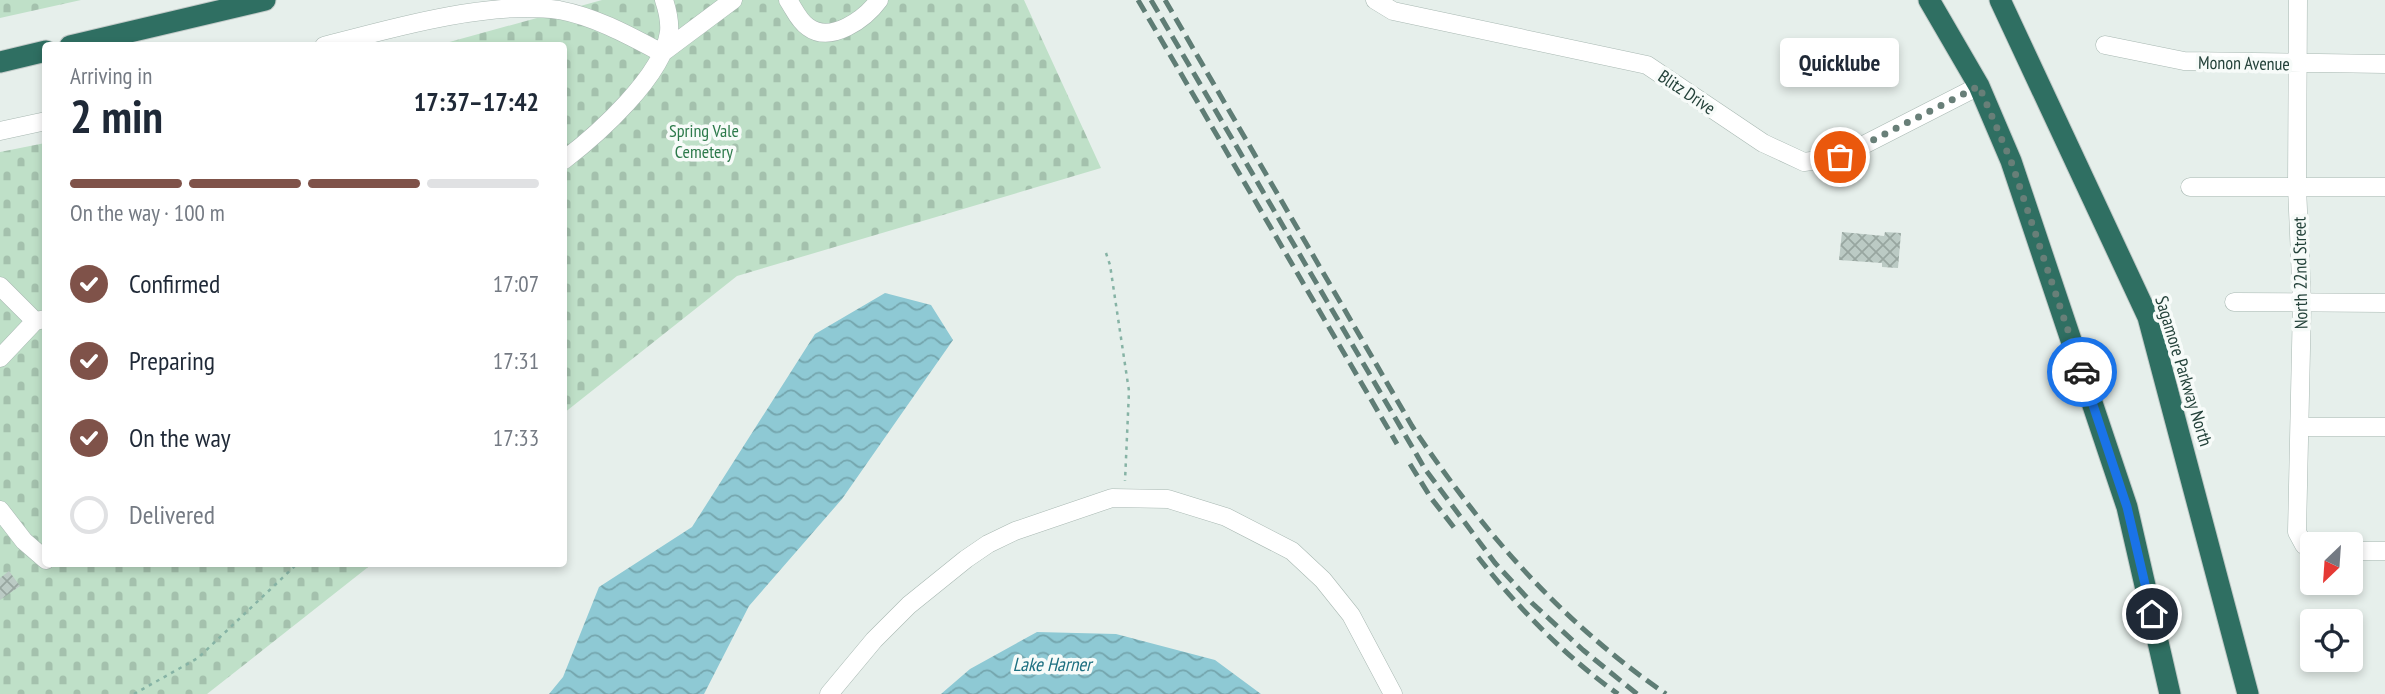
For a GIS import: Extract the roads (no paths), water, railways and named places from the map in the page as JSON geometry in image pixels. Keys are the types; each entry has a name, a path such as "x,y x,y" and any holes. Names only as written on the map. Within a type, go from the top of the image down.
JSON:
{"highway":[{"path":"87,42 265,0"},
{"path":"1928,0 1979,86 2011,161 2127,507 2170,694"},
{"name":"Sagamore Parkway North","path":"2000,0 2148,317 2248,694"},
{"path":"0,62 42,52"}],"street":[{"path":"663,53 670,31 664,0"},
{"path":"567,158 619,113 663,53 733,0"},
{"path":"788,0 807,27 819,32 839,30 855,22 868,13 879,0"},
{"name":"Blitz Drive","path":"1375,0 1393,11 1647,65 1763,143 1804,162 1840,157 1979,86"},
{"name":"North 22nd Street","path":"2298,0 2297,187 2302,303 2297,532 2300,536"},
{"path":"341,42 469,11 514,7 557,10 584,16 663,53"},
{"name":"Monon Avenue","path":"2105,45 2184,61 2385,64"},
{"path":"0,131 42,122"},
{"path":"2190,187 2385,187"},
{"path":"0,286 40,320 0,358"},
{"path":"2234,302 2385,303"},
{"path":"2300,427 2385,428"},
{"path":"829,694 874,640 909,605 988,544 1058,515 1112,498 1168,499 1226,517 1292,551 1323,580 1352,615 1393,694"},
{"path":"0,510 24,541 42,557"},
{"path":"2363,551 2385,551"}],"water":[{"path":"885,293 931,305 953,340 842,499 749,606 704,694 549,694 563,677 599,587 692,527 815,334"},
{"name":"Lake Harner","path":"1037,632 1116,634 1215,660 1261,694 941,694 970,669"}],"railway":[{"path":"1138,0 1397,444"},
{"path":"1151,0 1425,469 1495,563 1532,603 1583,650 1637,694"},
{"path":"1165,0 1412,426 1439,465 1495,538 1558,605 1592,637 1666,694"},
{"path":"1410,464 1431,498 1456,530"},
{"path":"1478,557 1543,631 1618,694"}],"place":[{"name":"Quicklube","path":"1840,157"}],"park label":[{"name":"Spring Vale Cemetery","path":"704,140"}]}
